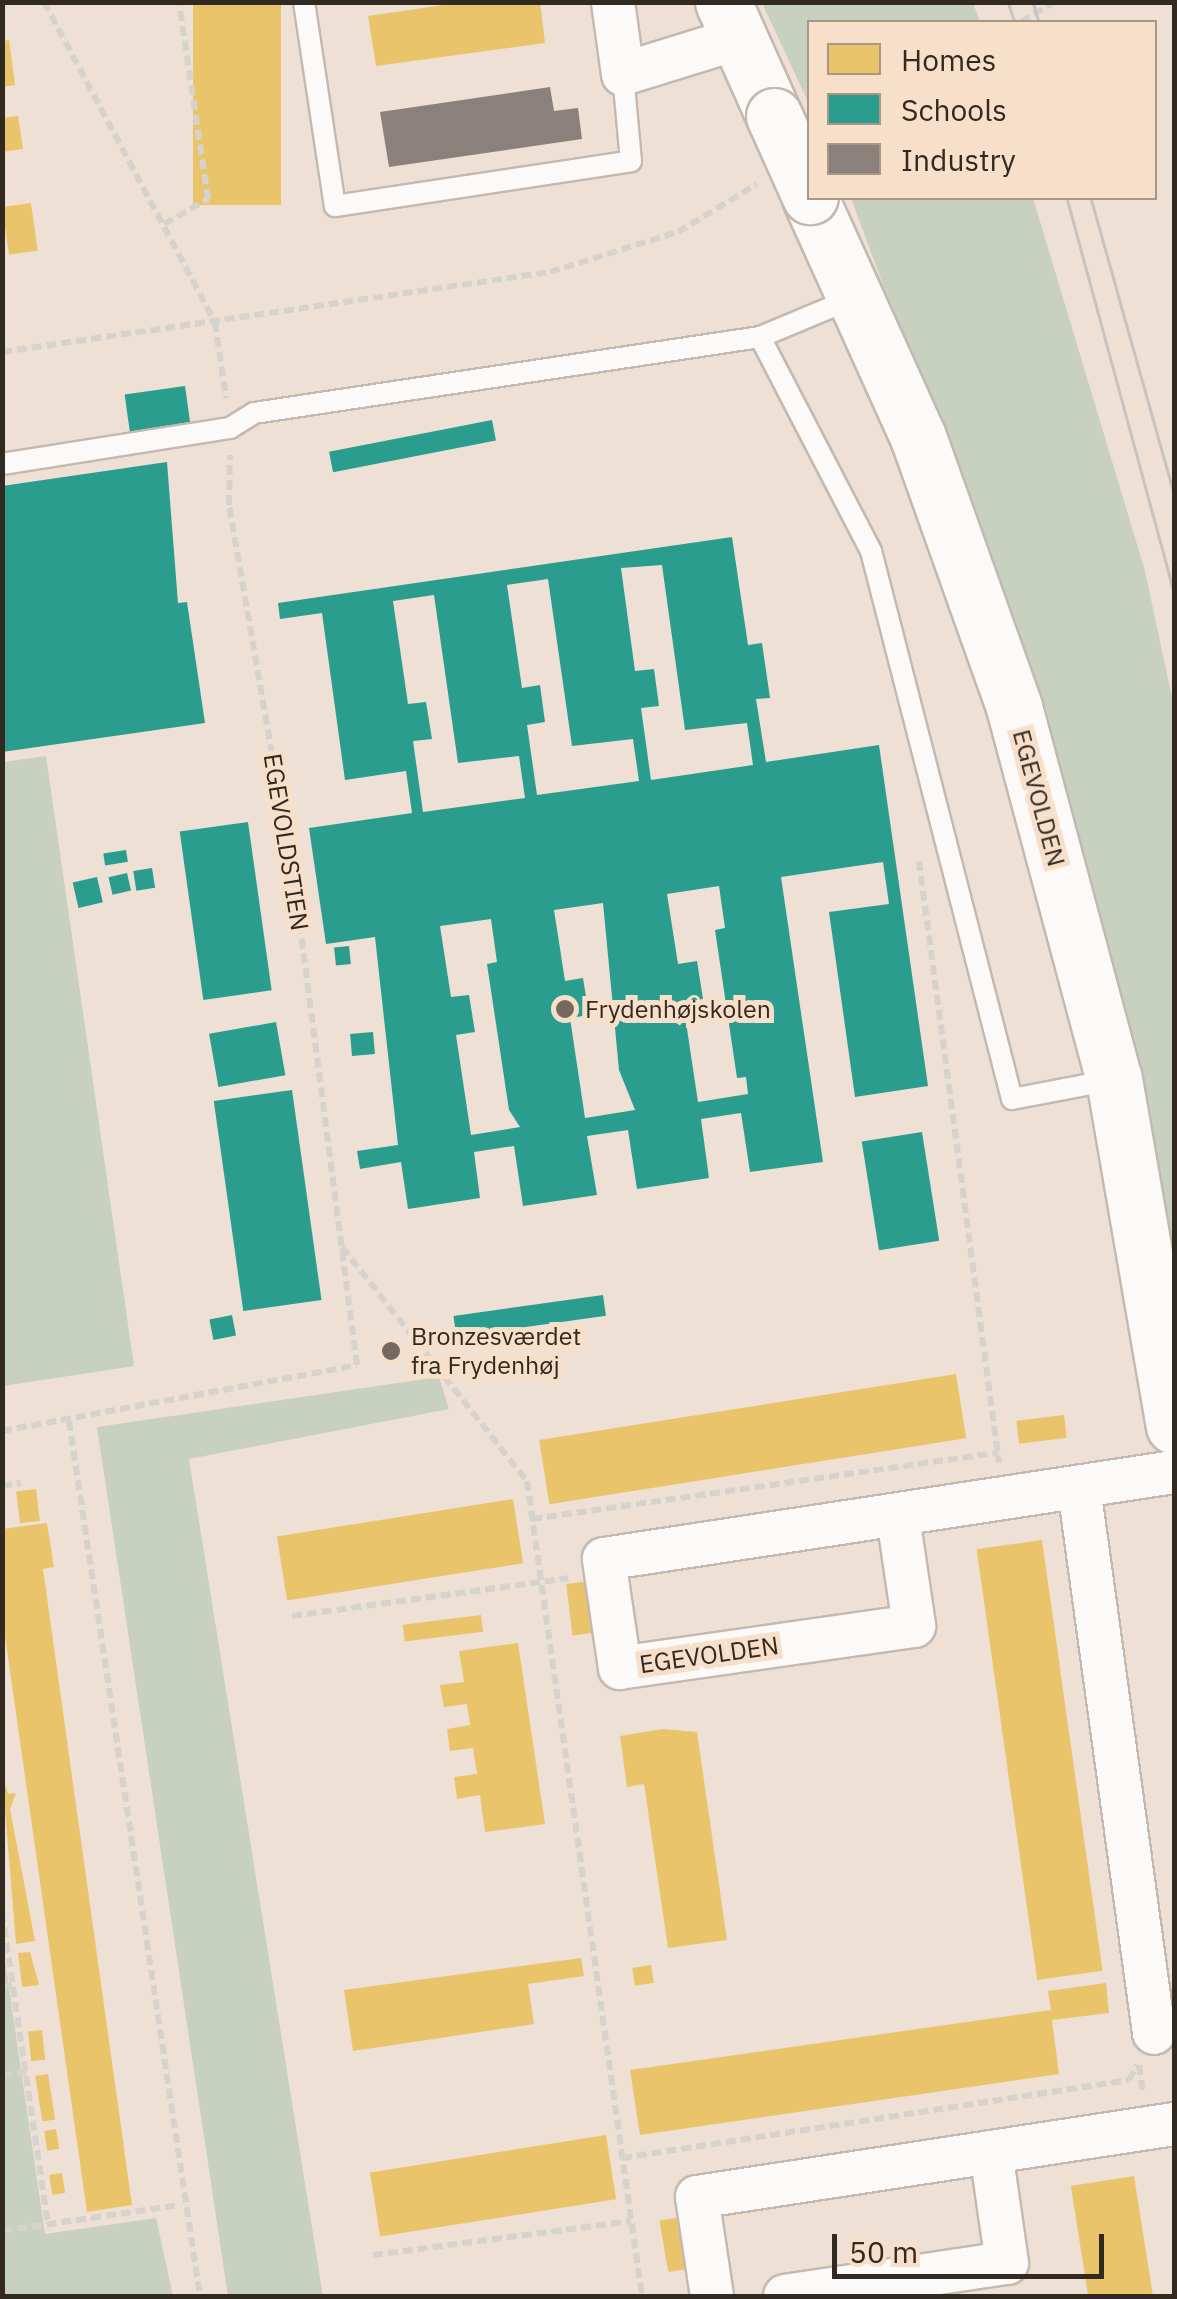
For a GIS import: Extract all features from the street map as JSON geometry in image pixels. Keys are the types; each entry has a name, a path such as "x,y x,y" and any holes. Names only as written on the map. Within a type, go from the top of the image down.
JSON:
{"street":[{"path":"612,2 623,74"},
{"name":"EGEVOLDEN","path":"623,74 731,20 774,116 805,199 855,297 918,437 1014,707 1114,1079 1174,1426"},
{"name":"EGEVOLDEN","path":"898,1517 914,1626 620,1668 604,1560 1174,1472"},
{"path":"1079,1488 1154,2033"},
{"path":"712,2296 697,2197 1174,2126"},
{"path":"785,2296 1007,2263 990,2152"}],"lane":[{"path":"304,2 335,206 630,161 623,74"},
{"path":"2,464 230,428 254,413 760,336 855,297"},
{"path":"760,336 871,550 1012,1099 1114,1079"}],"path":[{"name":"EGEVOLDSTIEN","path":"2,1431 357,1365 294,887 229,505 230,428 215,322 44,2"},
{"path":"164,224 208,199 179,2"},
{"path":"1024,20 1054,2"},
{"path":"2,352 550,272 678,232 805,199"},
{"path":"916,844 1004,1499"},
{"path":"341,1246 527,1481 642,2296"},
{"path":"69,1421 180,2205 200,2296"},
{"path":"532,1519 998,1453"},
{"path":"2,1486 21,1484"},
{"path":"292,1616 542,1582"},
{"path":"2,1913 48,2224"},
{"path":"2,1986 13,1985"},
{"path":"622,2158 1129,2080 1154,2033"},
{"path":"2,2076 26,2072"},
{"path":"2,2230 180,2205"},
{"path":"374,2255 631,2222"}],"green space":[{"path":"762,3 973,3 979,20 807,20 807,100"},
{"path":"852,200 1034,200 1145,571 1174,707 1174,1255 1121,992 1041,715"},
{"path":"46,756 134,1366 3,1386 3,762"},
{"path":"439,1377 449,1409 189,1459 323,2296 228,2296 97,1427"},
{"path":"3,1947 45,2234 156,2218 173,2296 3,2296"}],"building: Homes":[{"path":"193,2 281,2 281,205 193,205"},
{"path":"464,2 540,2 545,43 376,66 368,16"},
{"path":"9,40 15,85 2,87 2,41"},
{"path":"18,116 23,149 2,152 2,118"},
{"path":"31,203 38,251 9,255 2,207"},
{"path":"956,1374 966,1438 549,1504 539,1440"},
{"path":"1064,1415 1067,1438 1019,1444 1016,1421"},
{"path":"36,1489 40,1521 20,1523 16,1491"},
{"path":"513,1499 523,1563 287,1601 277,1536"},
{"path":"47,1523 54,1567 43,1569 132,2205 87,2212 2,1615 2,1529"},
{"path":"1042,1540 1103,1971 1037,1980 977,1549"},
{"path":"590,1581 596,1633 573,1636 566,1584"},
{"path":"481,1615 483,1632 405,1642 403,1625"},
{"path":"518,1643 545,1824 485,1832 480,1795 457,1799 454,1777 477,1774 473,1748 450,1751 447,1729 470,1725 467,1704 444,1707 440,1685 464,1682 459,1651"},
{"path":"663,1729 697,1732 727,1940 668,1948 644,1784 627,1787 620,1736"},
{"path":"2,1773 8,1794 16,1793 10,1809 35,1941 16,1944"},
{"path":"30,1952 39,1985 22,1987 18,1953"},
{"path":"581,1958 584,1976 528,1984 534,2024 353,2051 344,1990"},
{"path":"651,1965 654,1983 635,1986 632,1968"},
{"path":"1106,1983 1109,2013 1052,2020 1059,2074 640,2135 630,2070 1051,2010 1048,1991"},
{"path":"42,2030 45,2060 31,2061 28,2031"},
{"path":"48,2074 55,2119 42,2121 35,2076"},
{"path":"56,2129 59,2149 47,2151 44,2131"},
{"path":"606,2135 616,2199 380,2237 370,2172"},
{"path":"62,2173 65,2193 52,2195 49,2175"},
{"path":"1134,2176 1153,2296 1088,2296 1071,2186"},
{"path":"681,2217 690,2268 668,2272 659,2221"}],"building: Schools":[{"path":"185,386 191,430 131,438 125,394"},
{"path":"492,420 496,441 333,472 329,452"},
{"path":"167,462 178,603 187,602 205,723 2,752 2,486"},
{"path":"732,537 748,645 762,643 770,698 756,699 766,762 879,745 928,1086 855,1097 829,912 889,904 883,862 781,877 823,1162 750,1172 741,1113 701,1119 709,1178 637,1189 628,1130 587,1136 597,1195 523,1206 514,1146 474,1152 480,1198 408,1209 401,1162 360,1169 357,1151 398,1145 375,937 326,944 309,828 412,813 406,771 345,780 322,613 280,619 278,603","holes":["662,565 685,730 747,723 753,765 651,780 641,708 659,706 654,669 635,671 621,568","548,579 572,746 633,739 639,781 537,795 527,725 545,722 540,685 522,688 507,585","434,595 458,763 519,756 525,798 423,812 413,741 432,739 426,702 408,704 393,601","719,886 725,928 715,930 737,1078 746,1077 748,1094 698,1102 683,1002 703,999 697,961 678,964 667,894","603,903 619,1070 635,1110 585,1118 570,1018 589,1015 583,978 565,981 554,910","491,919 497,962 487,964 509,1110 520,1127 471,1135 456,1035 475,1032 469,995 451,997 440,926"]},
{"path":"248,822 272,990 203,1000 180,832"},
{"path":"126,850 128,862 105,865 103,854"},
{"path":"152,868 155,888 136,891 133,871"},
{"path":"127,873 131,891 113,895 108,877"},
{"path":"97,877 103,902 78,908 73,883"},
{"path":"349,946 351,964 336,965 334,948"},
{"path":"276,1022 285,1075 218,1087 209,1034"},
{"path":"373,1032 375,1054 352,1056 350,1034"},
{"path":"292,1090 322,1300 243,1311 214,1101"},
{"path":"922,1132 939,1241 879,1250 862,1142"},
{"path":"603,1295 606,1316 456,1337 453,1316"},
{"path":"232,1315 236,1336 213,1340 209,1319"}],"building: Industry":[{"path":"550,87 554,111 578,108 582,139 389,167 380,112"}],"tram line":[{"path":"1008,2 1014,20"},
{"path":"1033,2 1038,20"},
{"path":"1068,200 1174,593"},
{"path":"1092,200 1174,494"}],"place":[{"name":"Frydenhøjskolen","path":"565,1009"},
{"name":"Bronzesværdet fra Frydenhøj","path":"391,1351"}]}
